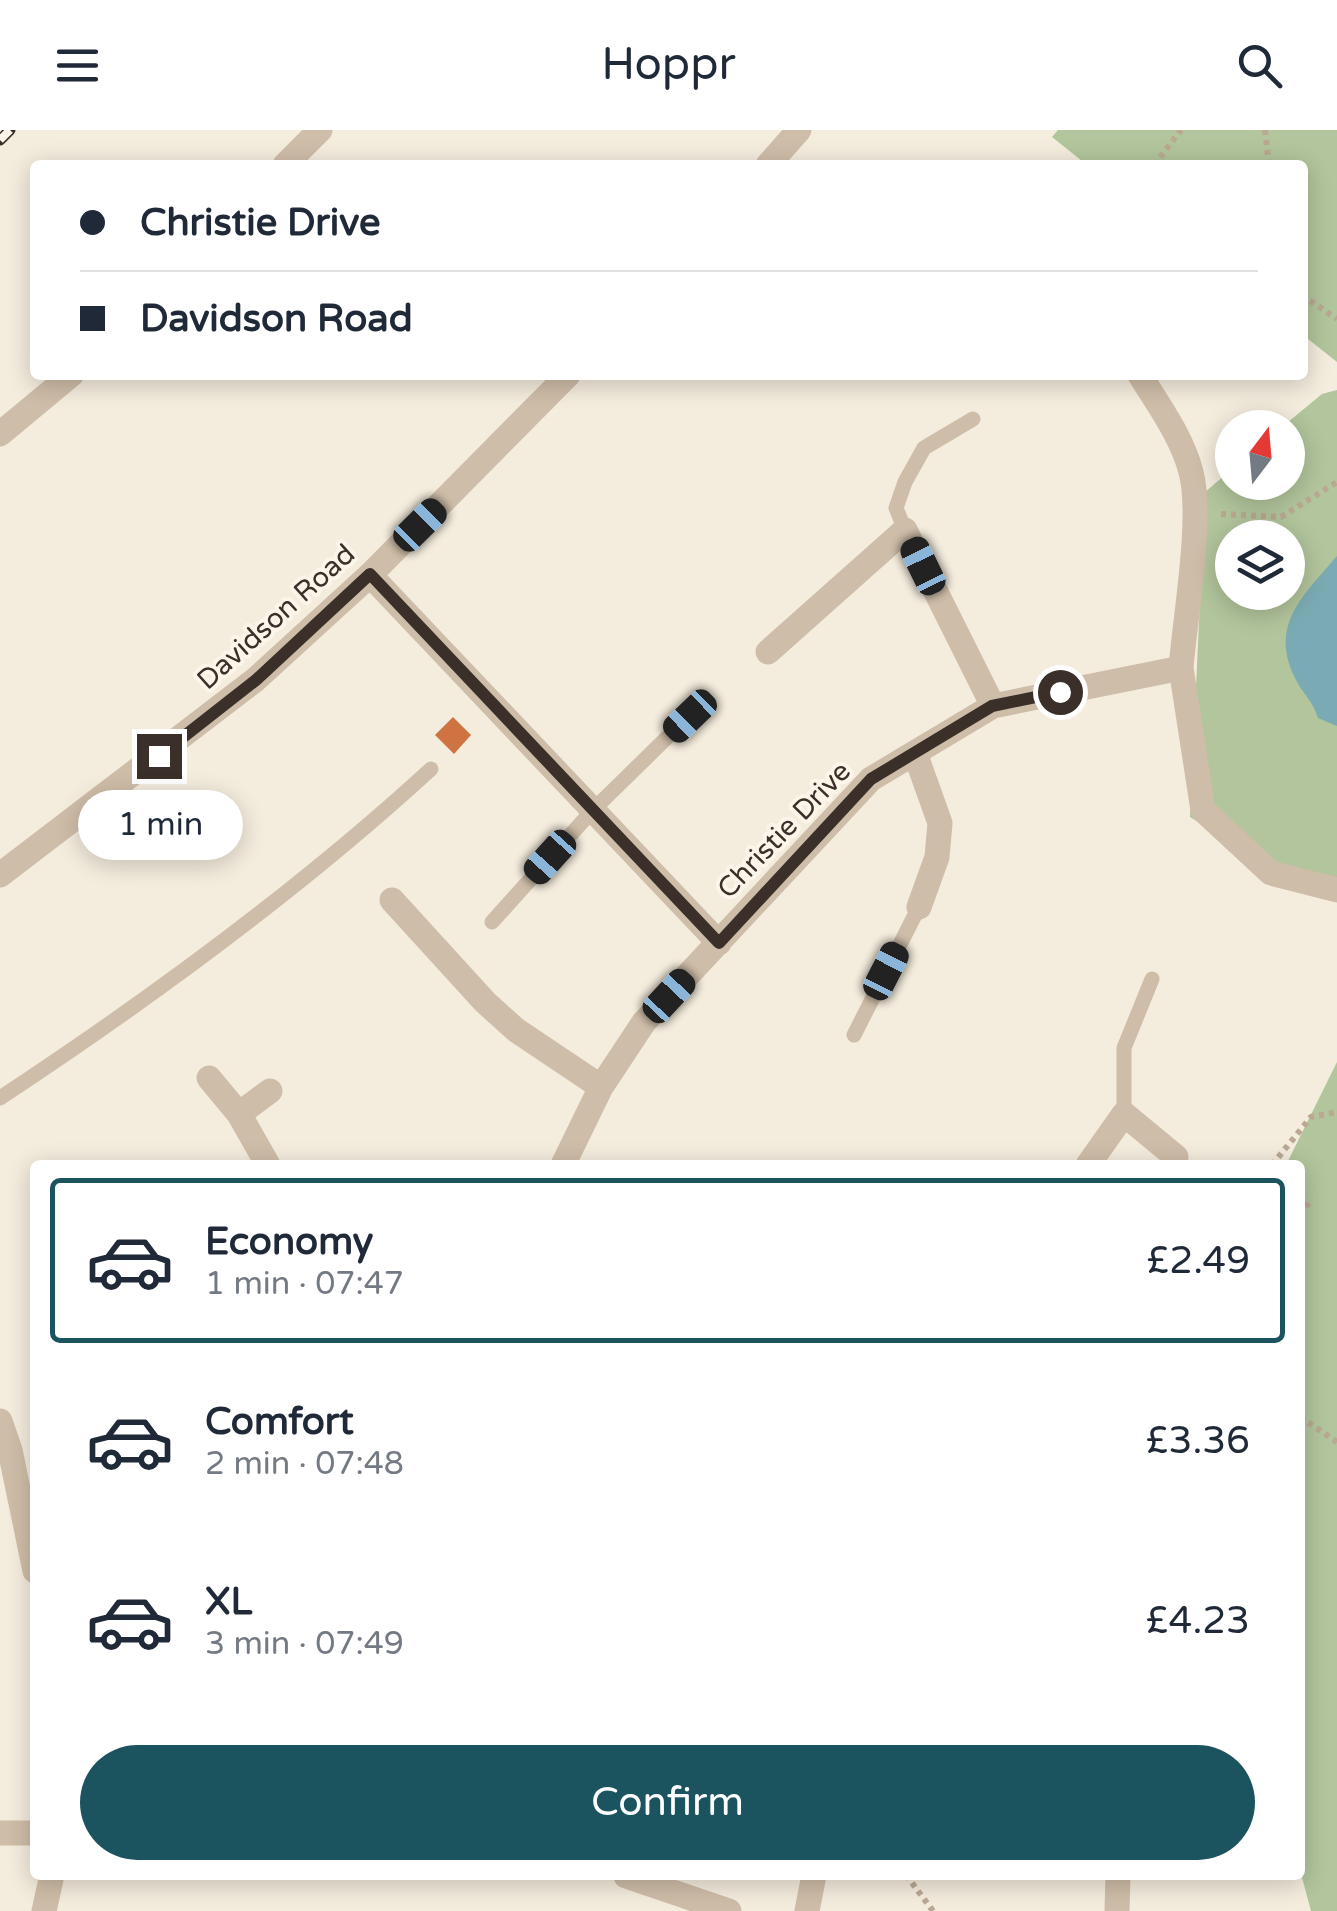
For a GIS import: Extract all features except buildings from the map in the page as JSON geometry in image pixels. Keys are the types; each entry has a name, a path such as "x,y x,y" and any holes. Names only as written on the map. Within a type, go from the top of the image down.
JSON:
{"street":[{"path":"290,160 320,130"},
{"path":"773,160 800,130"},
{"path":"0,434 65,380"},
{"name":"Davidson Road","path":"0,875 256,680 370,574 563,380"},
{"path":"1143,380 1183,447 1192,476 1195,513 1181,668 1204,810 1271,873 1337,890"},
{"path":"768,652 905,530 992,706"},
{"name":"Christie Drive","path":"370,574 719,943 871,779 992,706 1181,668"},
{"path":"915,753 940,823 937,858 919,907"},
{"path":"392,900 506,1021 602,1087"},
{"path":"566,1160 602,1087 644,1022 719,943"},
{"path":"208,1078 239,1114 265,1160"},
{"path":"239,1114 270,1091"},
{"path":"1092,1160 1124,1114 1176,1156"},
{"path":"0,1421 10,1450 30,1547"},
{"path":"0,1834 30,1833"},
{"path":"44,1911 51,1880"},
{"path":"638,1880 728,1911"},
{"path":"807,1911 813,1880"},
{"path":"1117,1911 1118,1880"}],"lane":[{"path":"905,530 896,508 924,448 972,419"},
{"path":"492,922 592,811 690,716"},
{"path":"0,1098 170,979 332,857 430,769"},
{"path":"854,1034 919,907"},
{"path":"1124,1114 1124,1048 1152,980"}],"path":[{"path":"1158,160 1180,130"},
{"path":"1265,130 1268,160"},
{"path":"1308,300 1337,319"},
{"path":"1195,513 1280,517 1337,482"},
{"path":"1276,1160 1312,1118 1337,1112"},
{"path":"1305,1208 1309,1202"},
{"path":"1305,1420 1337,1442"},
{"path":"910,1880 933,1911"}],"green space":[{"path":"1058,130 1337,130 1337,362 1308,339 1308,160 1081,160 1052,137"},
{"path":"1337,390 1337,884 1274,868 1190,817 1205,492 1215,483 1215,500 1305,500 1303,410 1322,394"},
{"path":"1337,1062 1337,1911 1311,1911 1303,1880 1305,1160 1288,1160"}],"water":[{"path":"1337,556 1337,726 1318,718 1288,659 1288,626 1295,610 1305,610 1305,594"}],"railway":[{"path":"0,140 10,130"}],"route":[{"path":"159,756 256,680 370,574 719,943 871,779 992,706 1060,692"}]}
